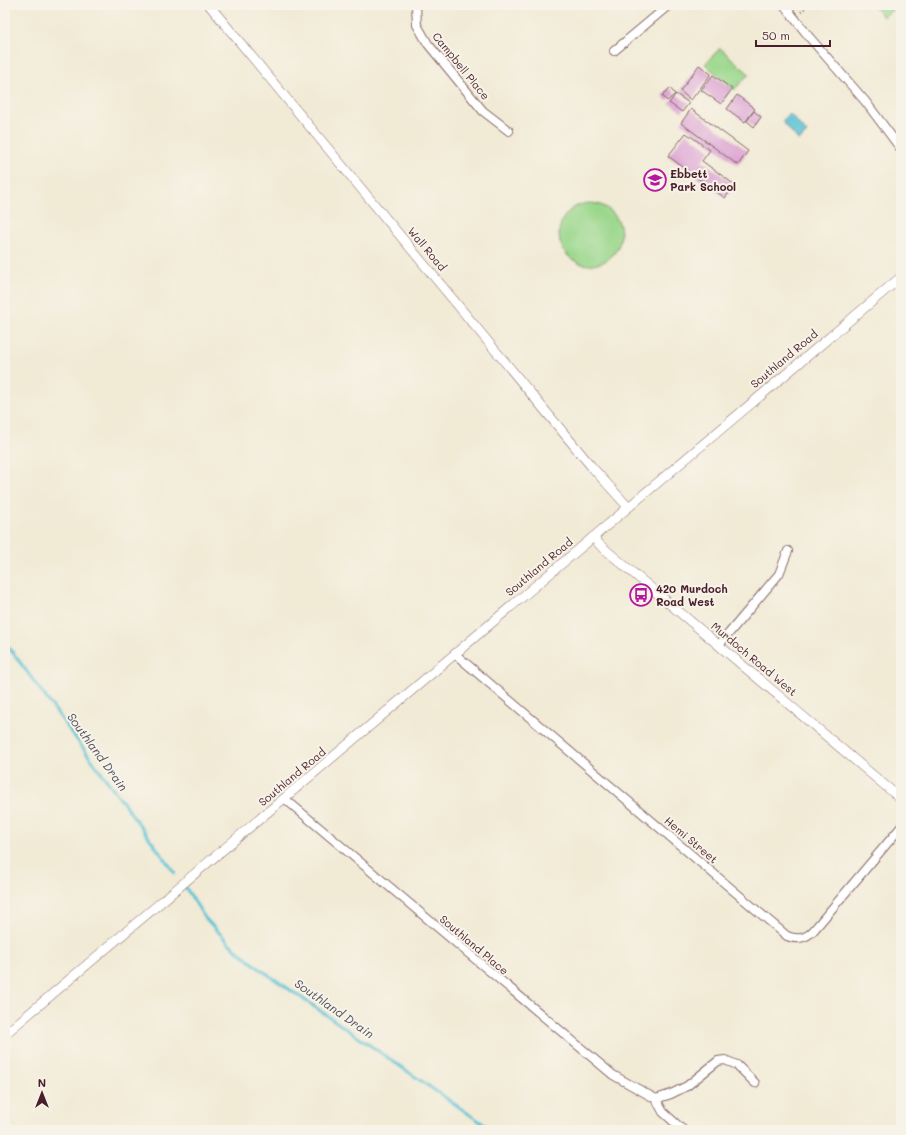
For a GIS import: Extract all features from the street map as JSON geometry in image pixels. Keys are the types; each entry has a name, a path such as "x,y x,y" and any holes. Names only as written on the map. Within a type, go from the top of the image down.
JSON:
{"street":[{"name":"Wall Road","path":"209,5 586,460 628,507"},
{"name":"Campbell Place","path":"416,5 417,25 428,44 483,111 509,131"},
{"path":"614,51 668,5"},
{"path":"784,5 810,38 865,101 901,149"},
{"name":"Southland Road","path":"5,1034 901,277"},
{"name":"Murdoch Road West","path":"593,537 901,799"},
{"path":"719,645 778,574 788,551"},
{"name":"Hemi Street","path":"455,654 793,939 805,938 813,931 901,827"},
{"name":"Southland Place","path":"284,798 613,1075 656,1100"},
{"path":"683,1130 662,1112 656,1100 687,1086 718,1061 731,1062 755,1083"}],"green space":[{"path":"873,5 901,5 901,12 896,7 883,17"},
{"path":"720,48 749,74 734,90 705,64"},
{"path":"590,203 607,208 612,212 616,217 621,234 616,251 612,256 607,260 590,265 573,260 568,256 564,251 559,234 564,217 568,212 573,208"}],"water":[{"path":"790,114 807,133 799,141 782,121"}],"building":[{"path":"699,65 711,74 691,100 680,91"},
{"path":"713,75 732,89 721,104 701,90"},
{"path":"670,88 675,94 667,101 662,95"},
{"path":"676,94 689,103 682,112 669,103"},
{"path":"737,95 755,109 745,122 727,109"},
{"path":"691,109 748,151 738,165 681,123"},
{"path":"754,111 761,117 754,127 747,121"},
{"path":"686,133 710,150 702,161 735,185 725,198 668,156"}],"waterway":[{"name":"Southland Drain","path":"5,642 175,873"},
{"name":"Southland Drain","path":"184,885 205,918 231,945 260,969 492,1130"}],"place":[{"name":"Ebbett Park School","path":"655,180"},
{"name":"420 Murdoch Road West","path":"641,595"}]}
